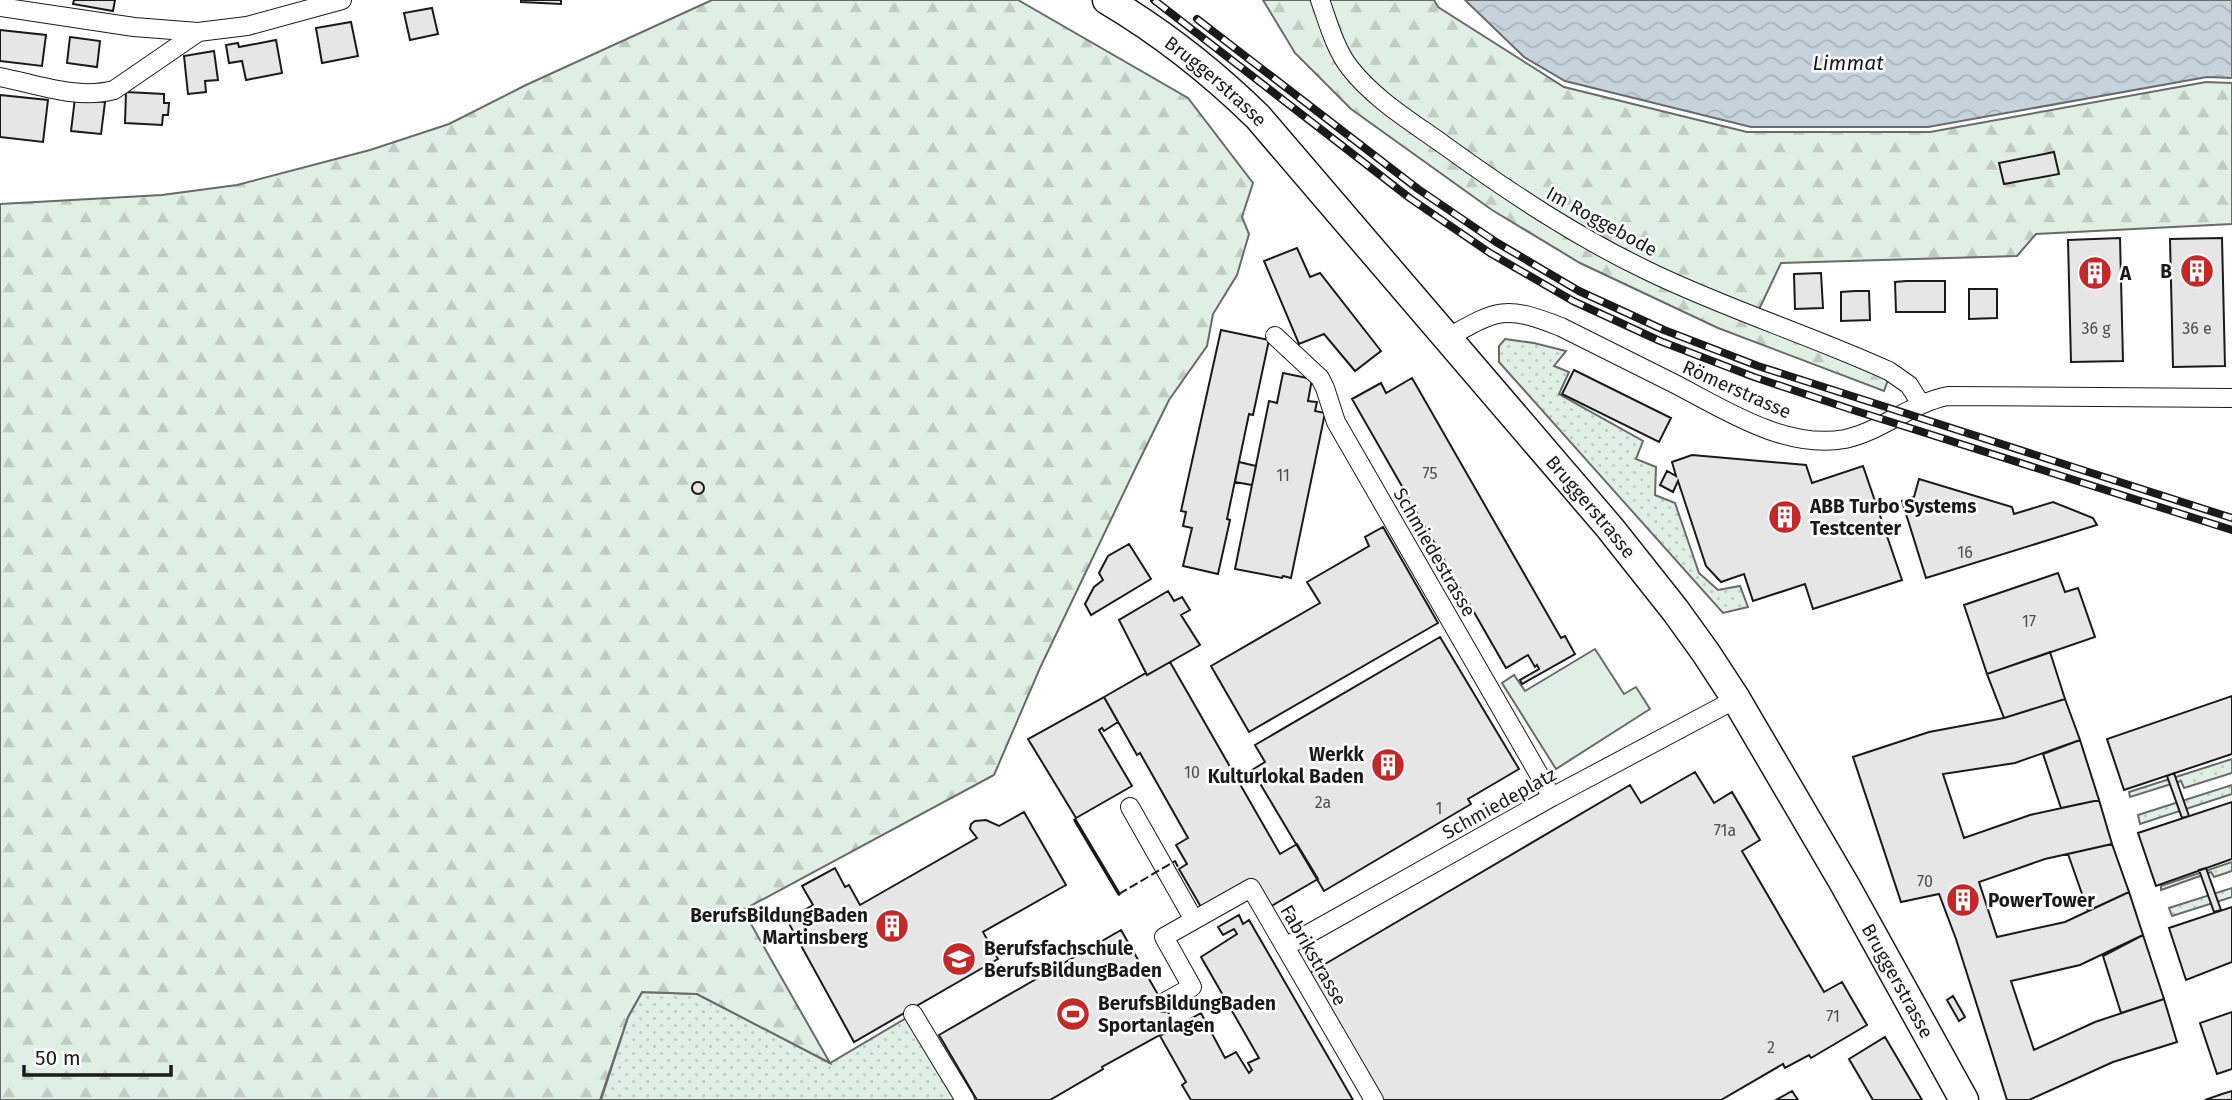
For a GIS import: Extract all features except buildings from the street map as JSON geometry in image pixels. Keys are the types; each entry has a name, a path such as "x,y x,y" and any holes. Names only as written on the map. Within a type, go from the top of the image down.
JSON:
{"main road":[{"name":"Bruggerstrasse","path":"1107,0 1232,91 1258,117 1651,579 1706,653 1735,699 1845,885 1964,1100"}],"street":[{"path":"0,7 134,27 198,32 238,27 342,0"},
{"name":"Im Roggebode","path":"1320,0 1334,39 1349,67 1374,94 1512,194 1648,272 1889,372 1909,386 1921,404"},
{"path":"0,77 72,92 102,93 114,90 198,32"},
{"name":"Römerstrasse","path":"1447,338 1494,314 1507,312 1530,315 1561,327 1749,421 1805,438 1835,440 1858,435 1941,397 2232,398"},
{"name":"Schmiedestrasse","path":"1275,336 1323,383 1336,422 1552,797"},
{"name":"Schmiedeplatz","path":"1285,947 1552,797 1735,699"},
{"path":"1130,807 1194,920"},
{"name":"Fabrikstrasse","path":"1163,1003 1192,987 1164,937 1251,888 1374,1100"},
{"path":"913,1014 965,1100"}],"green space":[{"path":"712,0 1018,0 1188,98 1253,183 1242,217 1249,234 1237,275 1213,314 1207,346 1169,400 1040,668 994,775 743,910 830,1063 697,994 642,992 628,1017 600,1100 0,1100 0,204 162,195 237,185 370,150 449,124 526,85"},
{"path":"1263,0 1434,0 1438,7 1564,87 1747,132 1930,132 2206,82 2232,83 2232,224 2036,234 2017,256 1781,263 1753,322 1888,380 1884,391 1718,328 1580,263 1492,210 1351,109 1295,53"},
{"path":"1505,339 1566,351 1554,366 1569,372 1559,394 1643,441 1636,459 1656,467 1655,495 1675,503 1699,573 1718,590 1740,586 1748,607 1723,613 1499,362 1499,346"},
{"path":"1595,649 1624,694 1636,687 1650,709 1556,769 1502,683 1514,675 1525,691"},
{"path":"2232,759 2232,773 2184,788 2181,781 2130,797 2129,792"},
{"path":"2232,785 2232,794 2140,824 2138,815"},
{"path":"2232,862 2232,871 2214,877 2211,872 2161,890 2161,886"},
{"path":"2232,888 2232,897 2172,916 2169,908"},
{"path":"642,992 697,994 830,1063 913,1014 965,1100 601,1100 628,1017"}],"water":[{"name":"Limmat","path":"1465,0 2232,0 2232,78 2207,77 1928,127 1751,127 1565,81 1524,57"}],"railway":[{"path":"1154,0 1411,199 1490,253 1573,301 1660,341 1754,377 2232,530"},
{"path":"1197,19 1418,189 1496,242 1579,291 1664,330 1758,366 2232,518"}],"fence":[{"path":"1119,894 1175,861 1179,869"}],"wall":[{"path":"1075,820 1119,894"}],"place":[{"name":"B","path":"2197,271"},
{"name":"A","path":"2095,273"},
{"name":"ABB Turbo Systems Testcenter","path":"1785,517"},
{"name":"Werkk Kulturlokal Baden","path":"1388,765"},
{"name":"PowerTower","path":"1963,900"},
{"name":"BerufsBildungBaden Martinsberg","path":"892,926"},
{"name":"Berufsfachschule BerufsBildungBaden","path":"959,959"},
{"name":"BerufsBildungBaden Sportanlagen","path":"1073,1014"}]}
